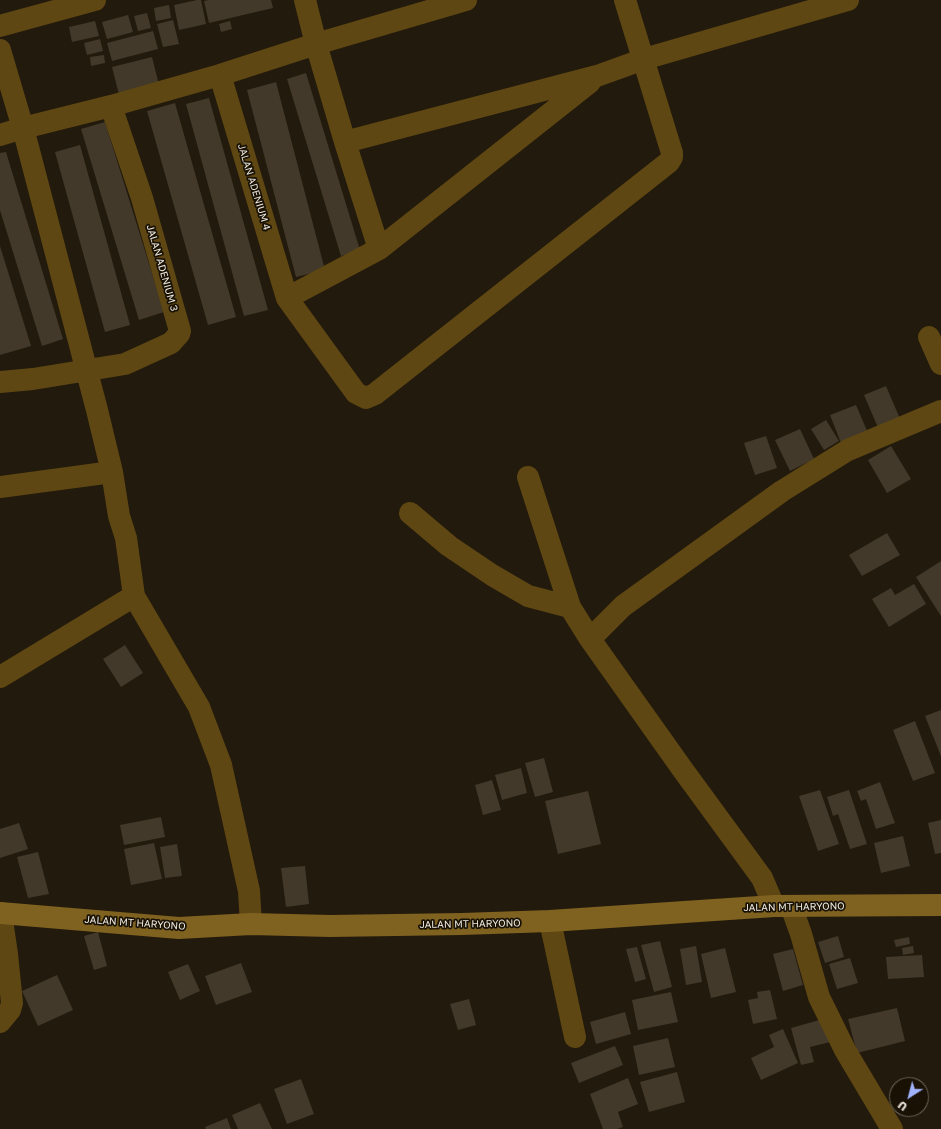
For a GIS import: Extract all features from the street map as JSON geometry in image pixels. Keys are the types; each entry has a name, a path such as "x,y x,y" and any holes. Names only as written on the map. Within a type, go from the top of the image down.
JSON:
{"main road":[{"name":"JALAN MT HARYONO","path":"1,913 179,928 251,924 353,925 550,922 782,906 941,905"}],"street":[{"path":"0,26 95,0"},
{"path":"305,0 316,44 345,142 380,248"},
{"path":"0,135 111,106 220,75 316,44 466,0"},
{"path":"625,0 644,59"},
{"path":"345,142 597,76 644,59 848,0"},
{"path":"0,50 23,128 87,370 113,479 119,516 126,538 134,596 199,707 221,765 249,891 251,924"},
{"name":"JALAN ADENIUM 4","path":"220,75 287,298 356,393 366,398 375,394 669,162 672,157 672,153 644,59"},
{"path":"287,298 380,248 597,76"},
{"name":"JALAN ADENIUM 3","path":"87,370 125,364 171,343 180,331 142,198 111,106"},
{"path":"929,337 941,364"},
{"path":"0,382 33,379 87,370"},
{"path":"590,639 623,606 782,491 848,450 941,411"},
{"path":"528,477 570,607 590,639 801,934 819,997 845,1050 892,1129"},
{"path":"0,487 113,479"},
{"path":"410,513 450,546 492,575 528,596 570,607"},
{"path":"0,677 134,596"},
{"path":"0,1022 10,1010 12,1003 1,913"},
{"path":"550,922 575,1037"}],"building":[{"path":"201,0 206,24 179,30 174,5"},
{"path":"271,0 273,8 209,23 204,1"},
{"path":"169,5 171,18 156,21 154,8"},
{"path":"147,13 151,28 138,31 134,16"},
{"path":"128,15 133,32 107,39 102,22"},
{"path":"173,20 179,44 163,47 157,24"},
{"path":"95,21 99,36 72,42 69,27"},
{"path":"230,21 232,29 221,32 219,24"},
{"path":"153,31 158,49 112,61 107,43"},
{"path":"100,39 103,51 87,55 84,43"},
{"path":"104,55 105,63 91,66 90,57"},
{"path":"152,57 159,85 119,95 112,67"},
{"path":"306,73 360,250 341,256 287,79"},
{"path":"276,82 325,270 296,277 247,90"},
{"path":"209,98 268,310 244,316 186,104"},
{"path":"175,103 236,317 208,325 147,111"},
{"path":"105,122 164,312 139,320 81,129"},
{"path":"80,145 130,325 105,332 55,152"},
{"path":"6,152 63,339 42,346 0,210 0,153"},
{"path":"0,246 31,346 0,355"},
{"path":"886,386 901,421 879,430 864,395"},
{"path":"856,405 868,433 841,443 830,415"},
{"path":"826,420 839,441 824,450 811,429"},
{"path":"800,429 814,459 790,471 775,440"},
{"path":"766,436 777,468 755,475 744,443"},
{"path":"891,446 911,479 887,493 868,460"},
{"path":"887,533 900,555 862,576 849,555"},
{"path":"941,561 941,616 916,577"},
{"path":"914,584 926,604 889,627 872,599 891,588 895,595"},
{"path":"125,645 143,673 121,687 103,659"},
{"path":"941,710 941,756 925,716"},
{"path":"915,721 935,773 913,781 893,730"},
{"path":"544,758 553,792 535,797 525,763"},
{"path":"521,768 527,793 502,800 495,775"},
{"path":"492,780 501,810 483,815 475,785"},
{"path":"880,782 895,823 876,829 866,799 861,801 857,791"},
{"path":"820,790 839,844 818,851 799,796"},
{"path":"849,790 867,844 850,849 838,814 833,816 827,797"},
{"path":"588,791 601,844 558,854 545,801"},
{"path":"161,817 165,837 124,845 120,825"},
{"path":"941,820 941,853 935,854 928,823"},
{"path":"19,823 28,849 0,858 0,829"},
{"path":"903,836 910,866 881,873 874,843"},
{"path":"154,843 162,879 131,885 124,849"},
{"path":"177,844 182,876 165,878 160,847"},
{"path":"38,852 49,894 28,898 17,857"},
{"path":"305,866 309,904 286,907 281,868"},
{"path":"98,932 107,966 94,970 84,936"},
{"path":"838,936 844,957 825,963 818,942"},
{"path":"909,937 910,944 896,947 894,940"},
{"path":"660,941 672,987 654,992 641,945"},
{"path":"696,946 702,982 686,985 680,949"},
{"path":"913,946 914,953 903,955 902,948"},
{"path":"637,947 646,979 635,982 626,949"},
{"path":"725,948 736,992 711,998 701,954"},
{"path":"793,949 803,985 783,991 773,954"},
{"path":"922,955 924,977 888,979 886,957"},
{"path":"850,958 858,983 837,989 829,964"},
{"path":"241,963 252,992 216,1005 205,976"},
{"path":"188,964 200,991 180,1000 168,972"},
{"path":"57,975 73,1010 38,1026 22,991"},
{"path":"770,990 777,1019 753,1024 748,1000 758,998 757,992"},
{"path":"671,992 678,1022 638,1030 632,1000"},
{"path":"469,999 476,1025 458,1030 450,1004"},
{"path":"897,1008 905,1041 857,1053 848,1019"},
{"path":"625,1012 631,1034 596,1044 590,1022"},
{"path":"823,1019 830,1042 810,1047 814,1062 801,1065 791,1028"},
{"path":"783,1029 798,1063 761,1080 751,1058 774,1047 769,1035"},
{"path":"668,1038 675,1067 639,1075 633,1046"},
{"path":"615,1046 623,1065 579,1083 571,1063"},
{"path":"677,1072 685,1102 649,1112 640,1082"},
{"path":"628,1078 638,1104 618,1112 623,1127 617,1129 603,1129 590,1094"},
{"path":"301,1079 314,1114 287,1124 274,1089"},
{"path":"260,1103 272,1129 238,1129 232,1115"},
{"path":"227,1118 231,1129 206,1129 205,1127"}]}
